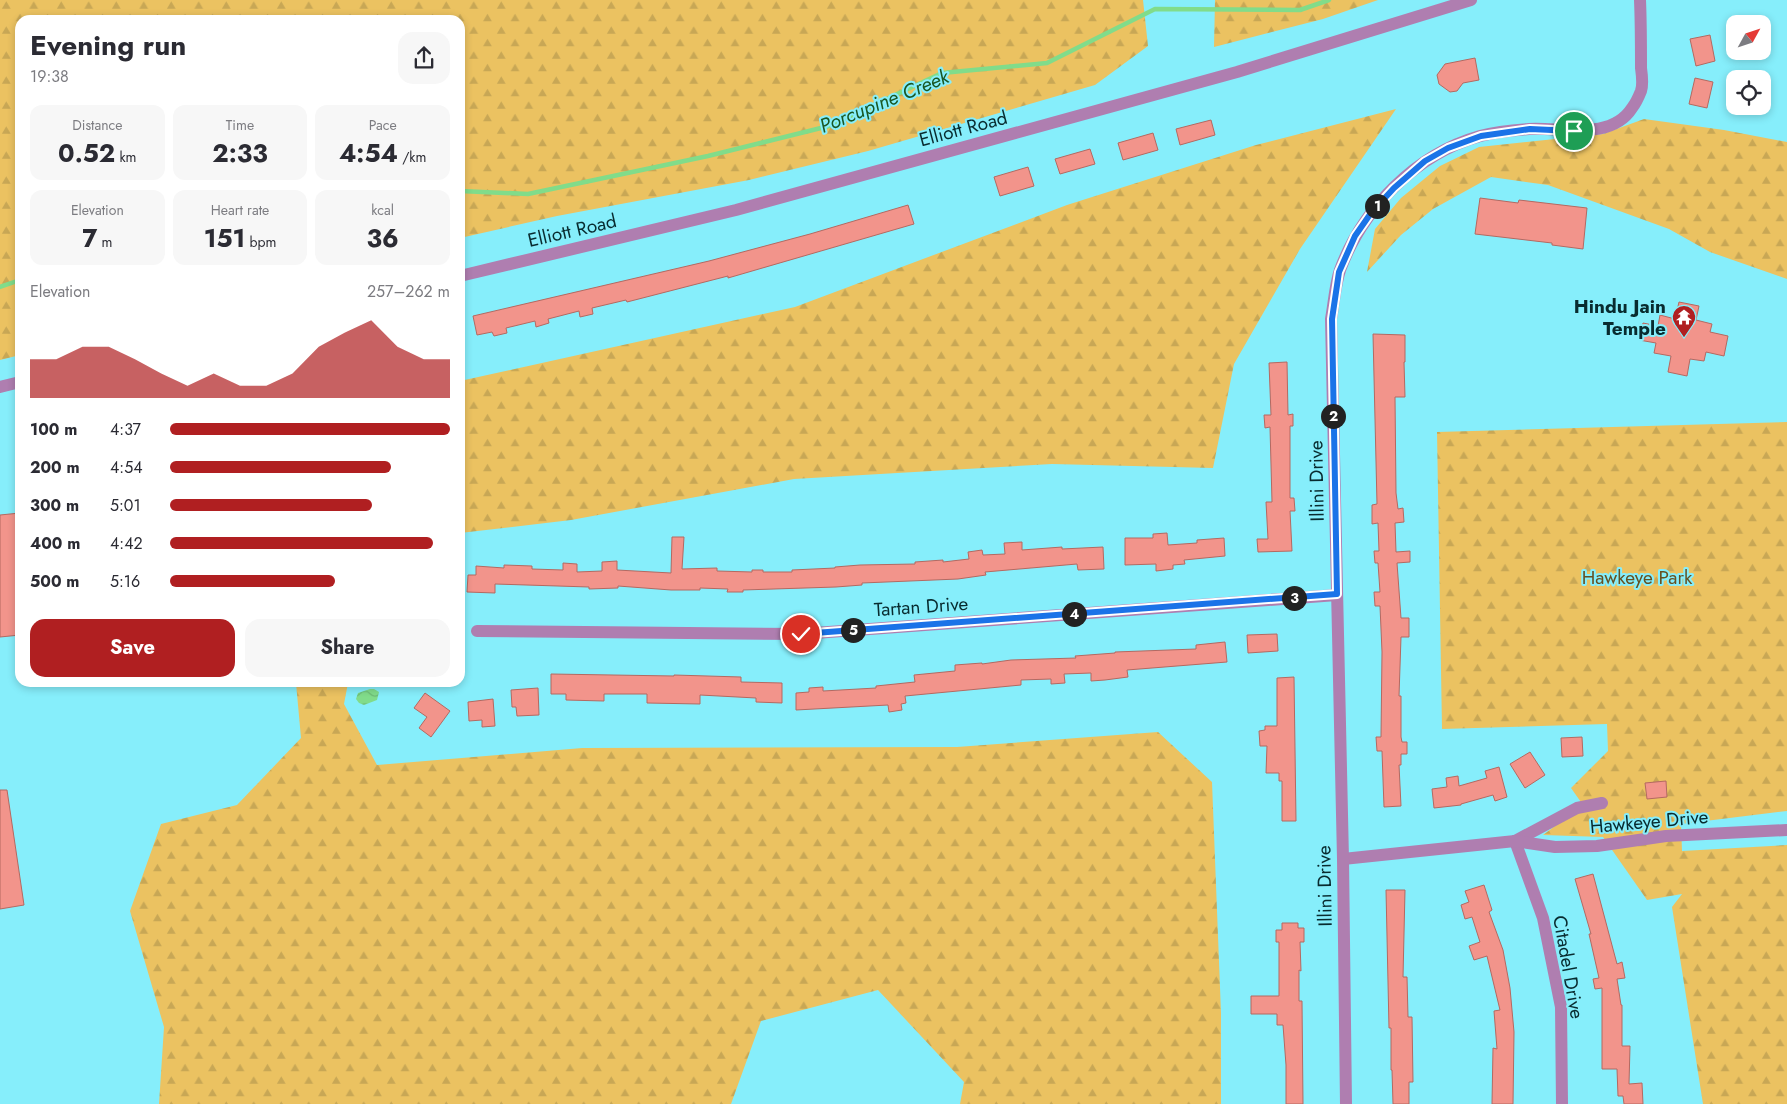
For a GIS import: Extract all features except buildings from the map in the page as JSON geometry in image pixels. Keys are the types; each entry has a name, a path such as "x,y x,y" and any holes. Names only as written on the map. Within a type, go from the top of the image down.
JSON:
{"street":[{"name":"Elliott Road","path":"465,275 754,205 1237,72 1471,0"},
{"name":"Illini Drive","path":"1346,1104 1332,319 1339,272 1355,236 1371,213 1394,188 1425,161 1448,148 1481,136 1530,129 1574,131 1598,129 1619,122 1632,109 1642,90 1640,0"},
{"path":"0,387 15,383"},
{"name":"Tartan Drive","path":"477,631 801,634 1337,594"},
{"name":"Hawkeye Drive","path":"1515,841 1577,808 1602,803"},
{"name":"Hawkeye Drive","path":"1343,859 1515,841 1555,847 1597,846 1666,836 1787,830"},
{"name":"Citadel Drive","path":"1515,841 1543,918 1561,1007 1562,1104"}],"green space":[{"path":"0,0 1143,0 1148,46 1095,85 868,151 749,180 557,216 465,237 465,15 15,15 15,356 0,360"},
{"path":"1215,0 1378,0 1323,19 1214,47"},
{"path":"1396,109 1300,249 1234,364 1213,468 1052,464 794,479 571,520 465,532 465,380 795,307 1067,205 1256,145"},
{"path":"1644,119 1724,130 1787,142 1787,279 1710,252 1669,229 1548,185 1491,177 1433,209 1401,235 1367,272 1375,229 1401,198 1440,166 1479,147 1603,134"},
{"name":"Hawkeye Park","path":"1787,422 1787,811 1681,824 1682,851 1787,845 1787,1104 1703,1104 1672,907 1682,894 1647,900 1603,837 1543,835 1583,805 1571,788 1608,751 1607,724 1442,729 1437,432"},
{"path":"296,687 347,687 344,704 377,765 582,748 957,747 1158,732 1212,782 1221,1013 1221,1104 960,1104 964,1082 878,990 761,1021 731,1104 159,1104 164,1027 130,911 161,824 237,805 301,738"}],"water":[{"path":"370,689 379,692 377,700 364,705 359,703 356,699 358,693"}],"waterway":[{"name":"Porcupine Creek","path":"465,191 528,194 708,156 829,126 942,73 1047,63 1155,9 1300,10 1329,0"},
{"name":"Porcupine Creek","path":"0,287 15,282"}],"place":[{"name":"Hindu Jain Temple","path":"1684,338"}],"route":[{"path":"801,634 1337,594 1332,319 1339,272 1355,236 1371,213 1394,188 1425,161 1448,148 1481,136 1530,129 1574,131"}]}
